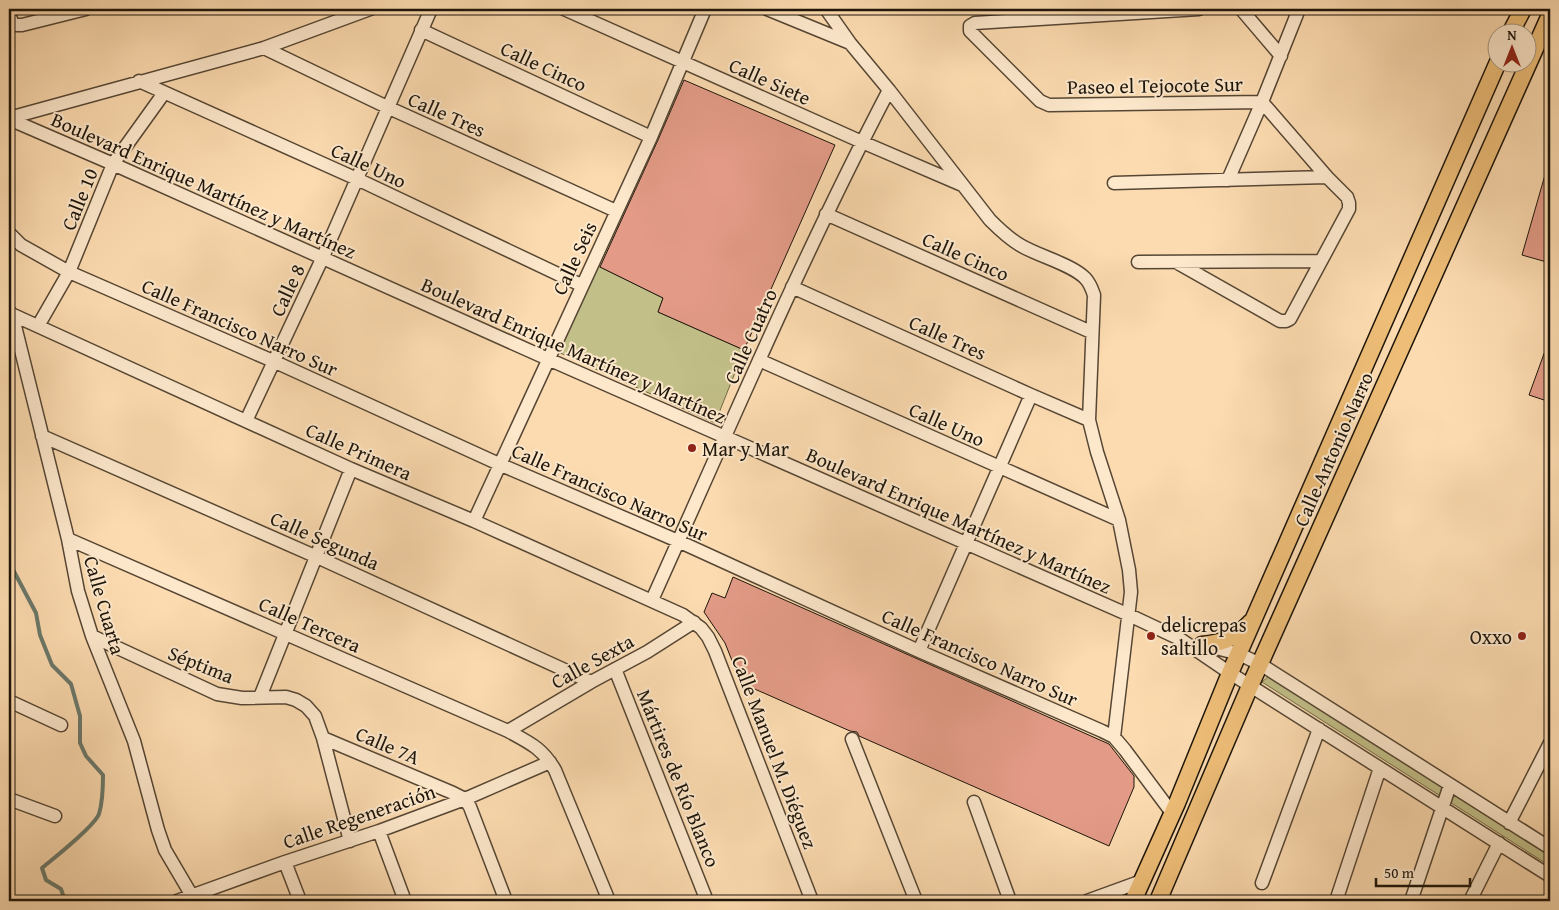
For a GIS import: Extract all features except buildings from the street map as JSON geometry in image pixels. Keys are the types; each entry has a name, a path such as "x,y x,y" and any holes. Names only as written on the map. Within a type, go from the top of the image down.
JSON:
{"main road":[{"path":"1516,22 1522,9"},
{"path":"1536,31 1543,9"},
{"name":"Calle Antonio Narro","path":"1536,46 1550,15"},
{"name":"Calle Antonio Narro","path":"1133,901 1172,814 1230,673 1494,72"},
{"name":"Calle Antonio Narro","path":"1158,901 1250,686 1524,72"},
{"path":"1202,644 1228,640 1246,628 1254,619"}],"street":[{"path":"10,18 16,25 22,25 86,9"},
{"path":"9,118 264,48 370,9"},
{"name":"Calle 8","path":"246,421 322,259 431,9"},
{"name":"Calle Siete","path":"564,9 962,185"},
{"name":"Calle Seis","path":"474,521 651,136 705,9"},
{"path":"767,9 850,44"},
{"path":"826,9 850,44 1004,235 1021,246 1078,272 1087,279 1092,288 1094,295 1089,420 1097,452 1119,520 1129,570 1129,615 1114,737"},
{"name":"Paseo el Tejocote Sur","path":"1199,9 975,23 970,26 970,31 1040,101 1049,105 1262,102"},
{"path":"1241,9 1281,56"},
{"path":"1228,180 1299,9"},
{"name":"Calle Cinco","path":"421,30 651,136"},
{"name":"Calle Tres","path":"264,48 387,107 616,211"},
{"name":"Calle Uno","path":"139,82 357,179 581,285"},
{"name":"Calle Cuatro","path":"652,600 792,287 826,214 889,90"},
{"name":"Calle 10","path":"38,326 69,272 113,164 164,93"},
{"path":"1176,262 1280,322 1286,322 1290,319 1349,209 1349,203 1347,197 1327,177 1262,102"},
{"name":"Boulevard Enrique Martínez y Martínez","path":"9,118 548,360 1180,639 1250,686 1550,876"},
{"path":"1114,183 1327,177"},
{"name":"Calle Cinco","path":"826,214 1092,332"},
{"name":"Calle Francisco Narro Sur","path":"9,233 21,245 69,272 274,361 499,464 678,542 919,651 1102,730 1114,737 1172,814"},
{"path":"1138,262 1320,261"},
{"name":"Calle Tres","path":"792,287 1089,420"},
{"name":"Calle Primera","path":"10,313 351,469 652,600 694,622"},
{"name":"Calle Cuarta","path":"10,313 68,539 78,591 92,636 134,741 165,850 194,898"},
{"name":"Calle Uno","path":"759,360 1119,520"},
{"path":"919,651 1031,395"},
{"name":"Calle Segunda","path":"42,436 317,557 591,682"},
{"path":"260,697 351,469"},
{"name":"Calle Tercera","path":"68,539 508,731 536,746 545,754 550,762"},
{"name":"Calle Sexta","path":"508,731 591,682 647,652 694,622"},
{"name":"Calle Manuel M. Diéguez","path":"694,622 708,637 715,651 812,901"},
{"name":"Séptima","path":"92,636 217,694 242,698 286,697 306,706 315,716 323,738 350,841"},
{"name":"Boulevard Enrique Martínez y Martínez","path":"1180,639 1239,654 1260,664 1550,848"},
{"name":"Mártires de Río Blanco","path":"615,669 708,901"},
{"path":"9,701 61,725"},
{"path":"1262,884 1319,729"},
{"name":"Calle 7A","path":"323,738 465,799"},
{"path":"852,740 916,901"},
{"path":"1509,823 1550,743"},
{"path":"550,762 556,770 609,901"},
{"name":"Calle Regeneración","path":"177,901 194,898 285,862 379,831 465,799 550,762"},
{"path":"1336,901 1380,768"},
{"path":"1410,901 1450,785"},
{"path":"9,799 55,816"},
{"path":"465,799 470,807 506,901"},
{"path":"974,802 1010,901"},
{"path":"379,831 405,901"},
{"path":"1470,901 1498,843"},
{"path":"285,862 300,901"},
{"path":"1087,901 1142,881"}],"shaded area":[{"path":"596,265 663,298 658,312 744,350 715,423 558,352"},
{"path":"1269,676 1550,856 1550,866 1262,682"}],"waterway":[{"path":"9,562 36,613 40,635 52,665 71,684 80,716 80,743 86,756 103,775 101,804 96,820 42,868 46,880 61,889 65,901"}],"place":[{"name":"Mar y Mar","path":"692,448"},
{"name":"delicrepas saltillo","path":"1151,636"},
{"name":"Oxxo","path":"1522,636"}]}
